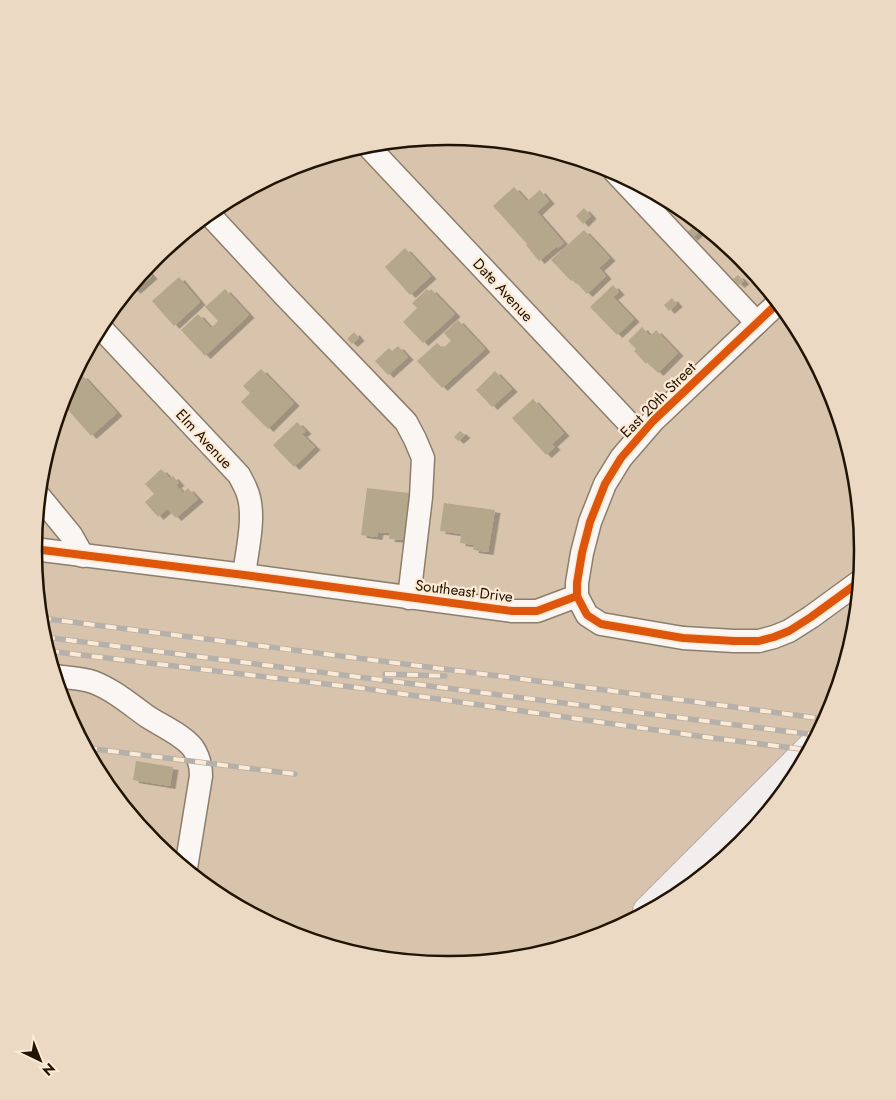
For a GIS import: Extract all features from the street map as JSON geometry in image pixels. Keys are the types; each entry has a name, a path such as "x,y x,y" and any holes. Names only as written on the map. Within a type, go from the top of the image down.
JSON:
{"main road":[{"path":"668,890 788,770"}],"street":[{"name":"Date Avenue","path":"373,151 640,435"},
{"path":"629,187 756,323"},
{"path":"214,219 406,422 416,439 423,458 421,497 409,598"},
{"name":"East 20th Street","path":"577,596 577,583 582,553 590,522 605,484 621,458 653,421 773,307"},
{"name":"Elm Avenue","path":"106,333 239,475 247,489 250,503 251,524 244,575"},
{"path":"45,504 70,535 83,556"},
{"name":"Southeast Drive","path":"42,550 512,611 537,611 577,596"},
{"path":"577,596 587,615 601,624 684,638 734,642 759,641 789,631 852,587"},
{"path":"63,677 92,682 103,687 175,733 192,747 200,762 201,776 187,860"}],"building":[{"path":"514,187 527,201 540,190 549,201 537,212 564,243 558,248 557,246 539,261 527,244 493,206"},
{"path":"584,208 591,216 583,224 576,216"},
{"path":"694,227 699,232 692,238 687,232"},
{"path":"584,230 610,258 599,268 606,276 587,294 573,279 571,281 551,260"},
{"path":"405,248 431,276 410,295 385,267"},
{"path":"151,274 152,276 140,287"},
{"path":"738,275 744,281 739,285 733,279"},
{"path":"179,277 200,302 174,326 152,301"},
{"path":"613,285 619,292 613,297 634,319 617,335 590,307"},
{"path":"225,289 249,315 205,356 181,330 198,314 211,328 218,321 205,307"},
{"path":"427,289 429,291 431,289 455,314 423,343 403,322 417,308 412,303"},
{"path":"672,298 677,304 669,311 664,305"},
{"path":"458,320 485,349 442,388 417,361 437,343 443,348 451,341 444,333"},
{"path":"642,327 650,336 656,330 678,353 658,373 647,362 646,364 628,341"},
{"path":"354,332 359,338 352,344 347,339"},
{"path":"398,346 408,357 388,375 375,361 389,348 392,351"},
{"path":"261,369 294,403 268,429 241,402 250,393 243,386"},
{"path":"495,371 512,389 492,407 476,390"},
{"path":"82,375 117,413 91,436 68,410"},
{"path":"533,399 564,433 552,444 555,447 546,455 512,418"},
{"path":"297,422 306,431 302,434 315,447 294,467 273,445"},
{"path":"460,431 465,435 458,441 454,437"},
{"path":"161,469 170,478 173,476 179,483 176,485 183,493 188,488 198,499 176,518 167,509 158,517 145,502 154,494 145,484"},
{"path":"367,488 409,493 404,540 389,539 390,533 378,532 377,537 361,535"},
{"path":"444,503 495,510 488,552 473,550 474,545 460,543 461,534 440,531"},
{"path":"136,761 173,767 170,786 133,780"}],"railway":[{"path":"48,619 817,718"},
{"path":"52,638 809,734"},
{"path":"55,652 368,689 801,749"},
{"path":"385,674 445,676"},
{"path":"95,749 295,774"}],"cycle path":[{"path":"773,308 653,421 621,458 605,484 590,522 582,553 577,583 577,596 587,615 601,624 683,638 759,641 789,631 852,587"},
{"path":"42,550 512,611 537,611 577,596"}]}
